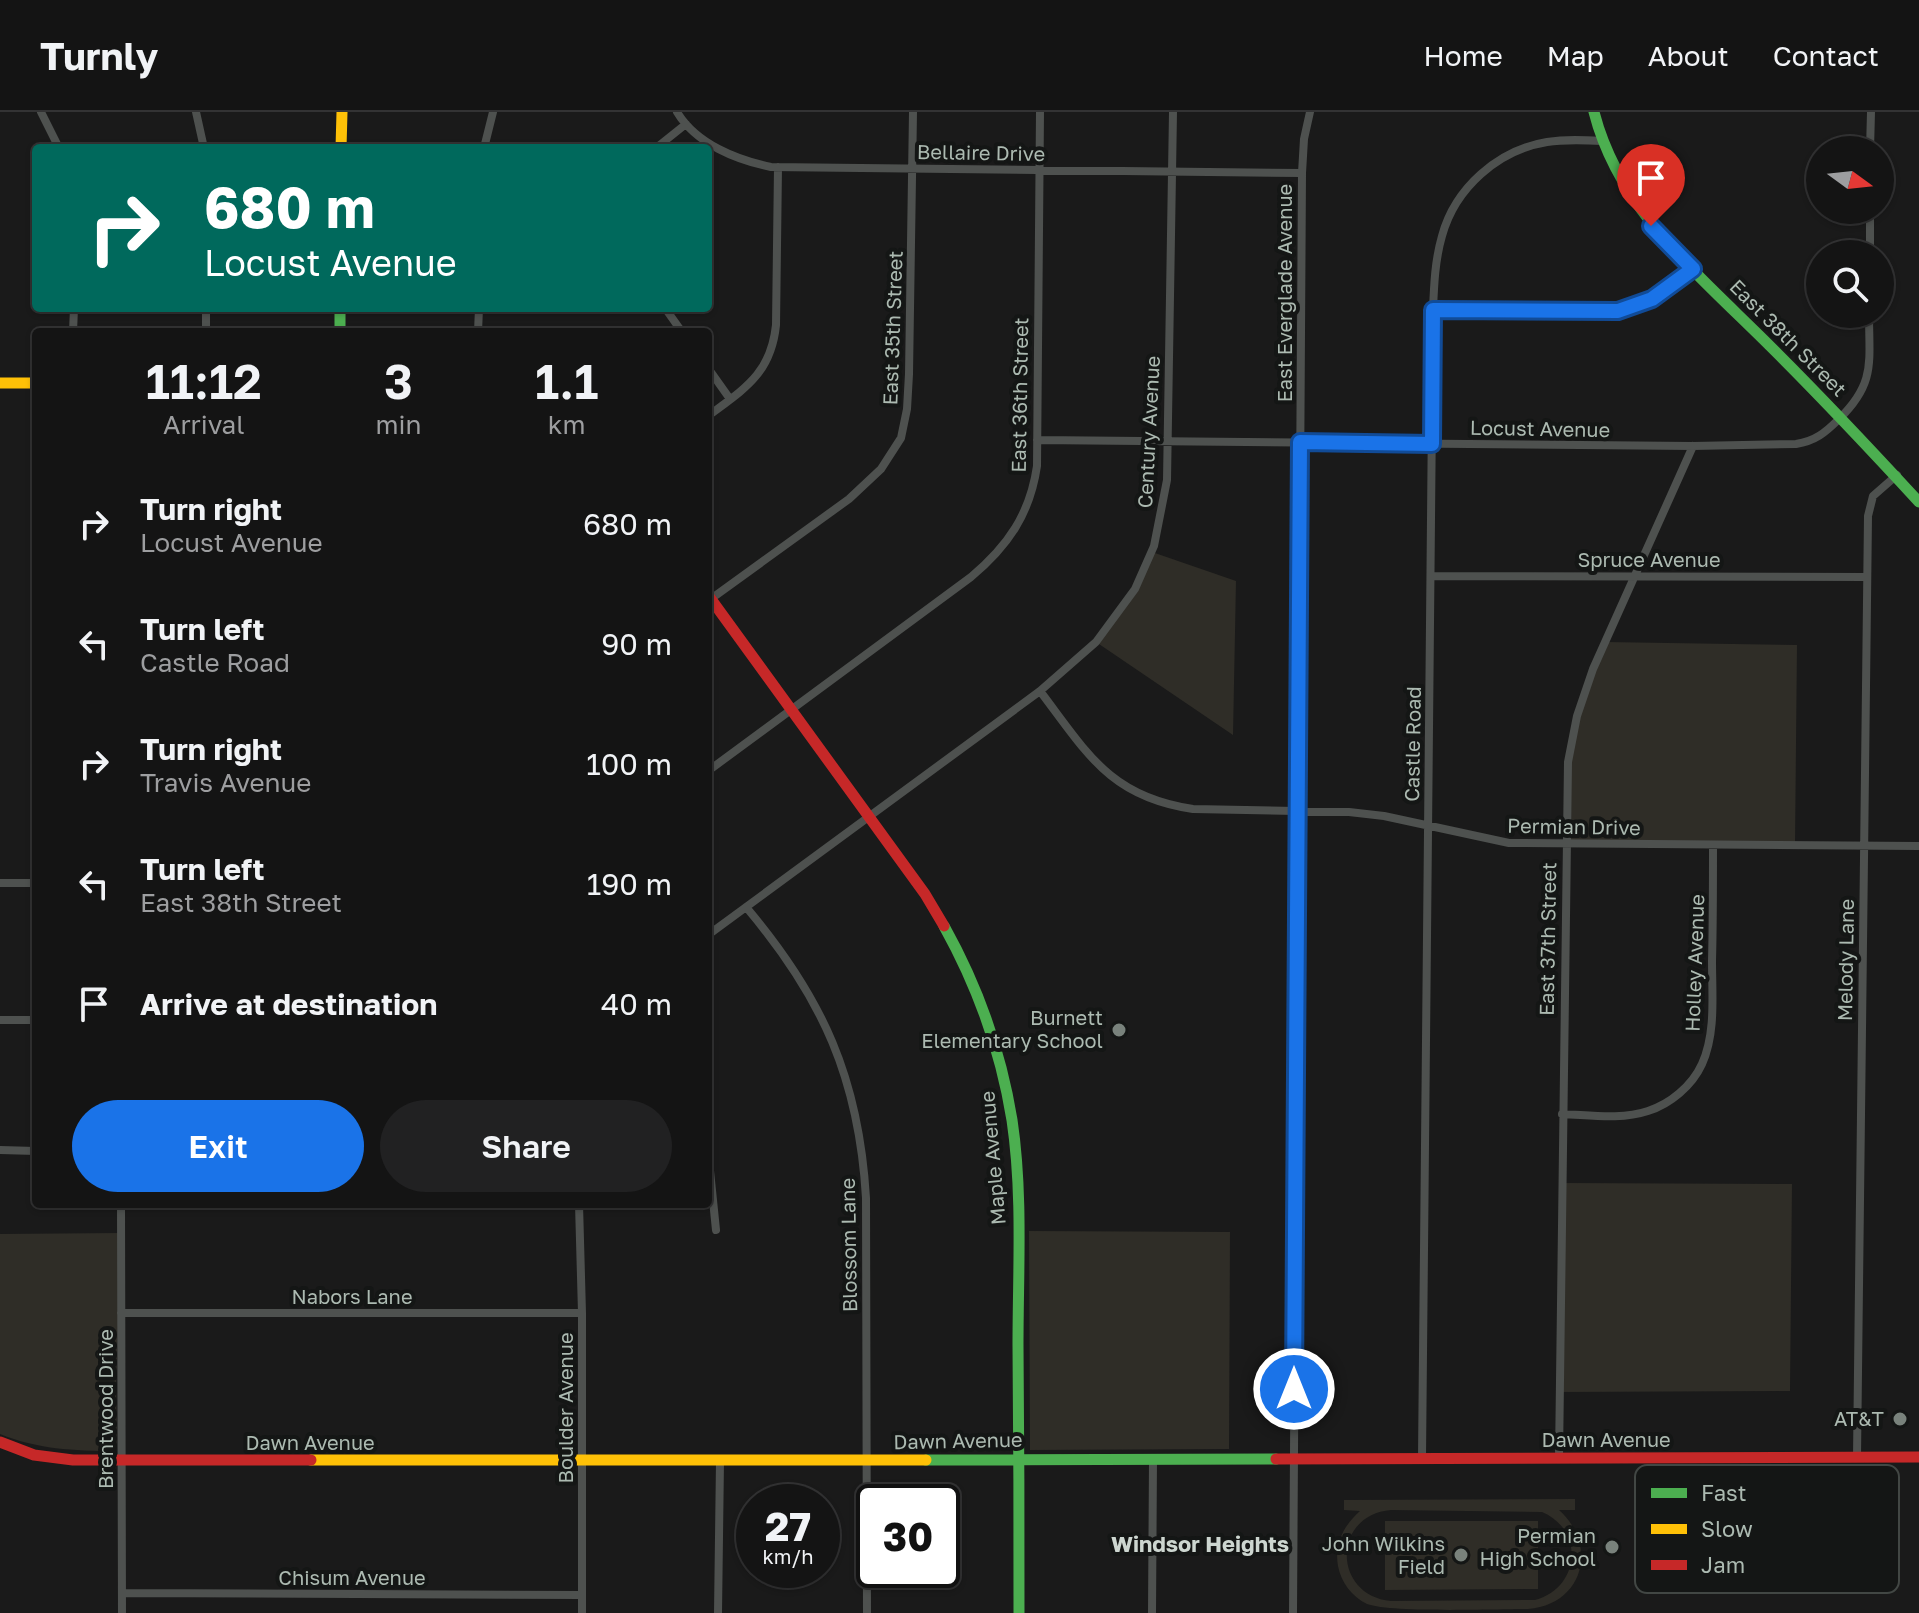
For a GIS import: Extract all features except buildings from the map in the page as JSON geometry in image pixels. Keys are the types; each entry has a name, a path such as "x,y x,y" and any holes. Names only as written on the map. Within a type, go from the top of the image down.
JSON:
{"street":[{"path":"41,112 57,144"},
{"path":"196,112 203,144"},
{"path":"341,144 342,112"},
{"path":"485,144 493,112"},
{"name":"Bellaire Drive","path":"677,112 686,124 728,154 778,167 1302,173"},
{"name":"East 35th Street","path":"712,596 849,499 881,469 901,438 909,374 913,112"},
{"name":"East 36th Street","path":"712,768 971,577 1003,548 1021,522 1029,503 1037,466 1040,112"},
{"name":"Century Avenue","path":"712,932 1040,691 1096,642 1135,589 1145,568 1165,500 1169,441 1173,112"},
{"name":"East Everglade Avenue","path":"1293,1613 1302,173 1304,139 1310,112"},
{"name":"East 38th Street","path":"1594,112 1625,190 1651,226 1841,417 1919,502"},
{"path":"1870,136 1871,112"},
{"path":"661,144 686,124"},
{"name":"Castle Road","path":"1422,1458 1435,277 1442,235 1454,208 1475,179 1497,162 1528,147 1558,141 1603,141"},
{"path":"712,413 760,373 774,341 778,167"},
{"path":"1433,310 1618,311 1652,299 1693,269"},
{"path":"1841,417 1860,397 1868,380 1869,328"},
{"path":"712,374 730,399"},
{"path":"0,383 32,383"},
{"name":"Locust Avenue","path":"1037,440 1771,446 1808,442 1826,432 1841,417"},
{"name":"East 37th Street","path":"1559,1458 1568,762 1577,716 1593,669 1693,446"},
{"name":"Melody Lane","path":"1857,1457 1866,577 1870,504 1879,490 1897,475"},
{"name":"Spruce Avenue","path":"1431,576 1866,577"},
{"name":"Maple Avenue","path":"712,602 925,894 963,960 988,1020 1012,1122 1018,1206 1019,1613"},
{"name":"Permian Drive","path":"1040,691 1103,771 1144,798 1168,806 1349,812 1384,816 1509,843 1919,846"},
{"name":"Holley Avenue","path":"1562,1114 1614,1116 1645,1112 1681,1092 1698,1073 1706,1053 1711,1021 1713,845"},
{"path":"0,883 32,883"},
{"name":"Blossom Lane","path":"746,907 787,959 812,998 837,1052 855,1108 866,1198 867,1613"},
{"path":"0,1020 32,1020"},
{"path":"0,1150 32,1151"},
{"path":"712,1190 716,1230"},
{"name":"Brentwood Drive","path":"121,1208 122,1613"},
{"name":"Boulder Avenue","path":"579,1208 582,1613"},
{"name":"Nabors Lane","path":"121,1313 582,1313"},
{"name":"Dawn Avenue","path":"0,1442 34,1455 52,1458 123,1460 1919,1457"},
{"path":"1152,1613 1153,1459"},
{"path":"718,1613 720,1461"},
{"name":"Chisum Avenue","path":"122,1593 582,1595"}],"shaded area":[{"path":"1152,552 1236,581 1233,735 1096,642 1112,623"},
{"path":"1605,642 1797,645 1795,845 1565,844 1568,762 1577,716"},
{"path":"1562,1183 1792,1184 1790,1391 1560,1392"},
{"path":"1029,1231 1230,1232 1229,1449 1030,1450"},
{"path":"121,1233 117,1441 114,1451 56,1448 0,1434 0,1234"},
{"path":"1575,1499 1575,1510 1559,1510 1579,1540 1579,1572 1562,1597 1547,1605 1528,1609 1420,1610 1367,1604 1348,1588 1338,1566 1342,1536 1349,1522 1360,1511 1344,1510 1344,1500","holes":["1391,1510 1542,1512 1556,1520 1565,1532 1571,1545 1572,1558 1561,1584 1550,1594 1535,1600 1391,1601 1372,1596 1358,1585 1350,1571 1347,1555 1350,1539 1358,1525 1372,1515"]},
{"name":"John Wilkins Field","path":"1385,1521 1538,1521 1538,1589 1385,1590"}],"traffic: fast":[{"path":"1594,112 1606,149 1623,182 1668,243 1919,502"},
{"path":"340,312 340,328"},
{"path":"944,926 978,996 995,1045 1012,1120 1018,1176 1019,1232 1019,1613"},
{"path":"926,1460 1276,1459"}],"traffic: slow":[{"path":"341,144 342,112"},
{"path":"0,383 32,383"},
{"path":"311,1460 926,1460"}],"traffic: jam":[{"path":"712,601 925,894 944,926"},
{"path":"0,1442 34,1455 73,1460 311,1460"},
{"path":"1276,1459 1919,1457"}],"place":[{"name":"Burnett Elementary School","path":"1119,1030"},
{"name":"AT&T","path":"1900,1419"},
{"name":"Permian High School","path":"1612,1547"},
{"name":"John Wilkins Field","path":"1461,1555"}],"district":[{"name":"Windsor Heights","path":"1200,1544"}],"route":[{"path":"1294,1389 1300,442 1432,444 1433,310 1600,312 1635,306 1652,299 1693,269 1651,226"}]}
